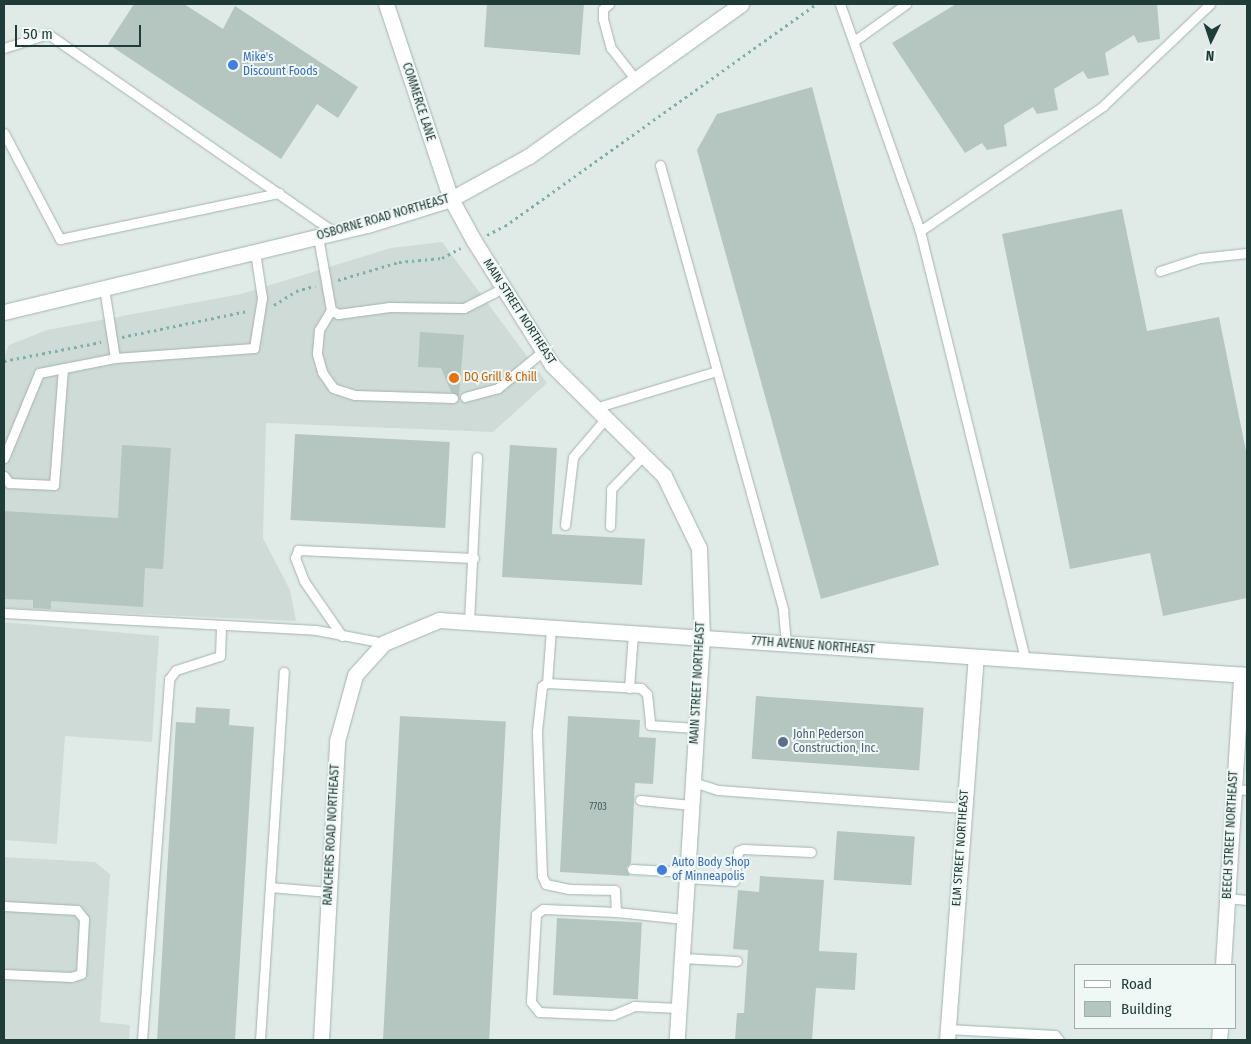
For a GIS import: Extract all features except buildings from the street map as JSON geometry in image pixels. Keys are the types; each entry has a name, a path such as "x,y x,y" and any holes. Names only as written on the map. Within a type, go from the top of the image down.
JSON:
{"street":[{"name":"COMMERCE LANE","path":"386,4 451,199"},
{"name":"OSBORNE ROAD NORTHEAST","path":"4,312 335,233 451,199 529,156 741,4"},
{"name":"MAIN STREET NORTHEAST","path":"451,199 503,288 552,365 664,476 699,548 702,638 677,1040"},
{"name":"77TH AVENUE NORTHEAST","path":"384,643 439,620 1244,675"},
{"name":"RANCHERS ROAD NORTHEAST","path":"321,1040 337,741 355,675 384,643"},
{"name":"ELM STREET NORTHEAST","path":"947,1035 976,657"},
{"name":"BEECH STREET NORTHEAST","path":"1224,964 1228,898 1241,789 1244,675"}],"lane":[{"path":"608,4 603,10 603,19 611,48 636,80"},
{"path":"840,4 920,231 1025,660"},
{"path":"854,41 906,4"},
{"path":"920,231 1102,106 1210,4"},
{"path":"4,48 48,34 335,233"},
{"path":"4,134 60,239 279,193"},
{"path":"660,165 783,610 786,644"},
{"path":"318,237 331,310 319,330 317,354 322,372 333,388 355,395 453,398"},
{"path":"4,458 39,373 116,358 254,348 262,298 255,252"},
{"path":"1160,270 1200,258 1247,253"},
{"path":"104,288 116,358"},
{"path":"331,310 338,314 390,307 464,308 503,288"},
{"path":"465,397 498,388 543,351"},
{"path":"4,476 9,483 54,485 62,368"},
{"path":"564,524 573,457 601,413 717,371"},
{"path":"610,526 611,489 643,456"},
{"path":"469,622 474,558 477,457"},
{"path":"342,636 304,581 295,558 298,550 474,558"},
{"path":"4,613 316,630 384,643"},
{"path":"142,1040 169,679 176,670 220,656 222,625"},
{"path":"547,683 551,628"},
{"path":"629,688 633,633"},
{"path":"260,1040 284,672"},
{"path":"616,912 615,890 569,889 546,884 542,876 537,731 542,686 547,683 641,688 647,694 650,725 696,728"},
{"path":"693,782 718,790 963,808"},
{"path":"640,800 692,805"},
{"path":"632,869 734,881 738,851 743,849 811,852"},
{"path":"270,887 329,892"},
{"path":"1228,898 1247,900"},
{"path":"4,906 77,910 84,919 81,974 71,977 4,974"},
{"path":"679,1008 634,1006 613,1016 539,1012 531,1002 536,914 543,909 616,912 684,919"},
{"path":"682,958 737,961"},
{"path":"947,1035 1055,1035 1059,1040"}],"shaded area":[{"path":"442,242 547,383 493,432 266,423 263,538 290,590 296,621 4,608 4,357 9,345 47,330 241,294 391,248"},
{"path":"4,622 159,636 152,742 65,736 57,844 4,840"},
{"path":"4,857 95,862 110,874 100,1022 130,1025 129,1040 4,1040"}],"place":[{"name":"Mike's Discount Foods","path":"233,65"},
{"name":"DQ Grill & Chill","path":"454,378"},
{"name":"John Pederson Construction, Inc.","path":"783,742"},
{"name":"Auto Body Shop of Minneapolis","path":"662,870"}]}
